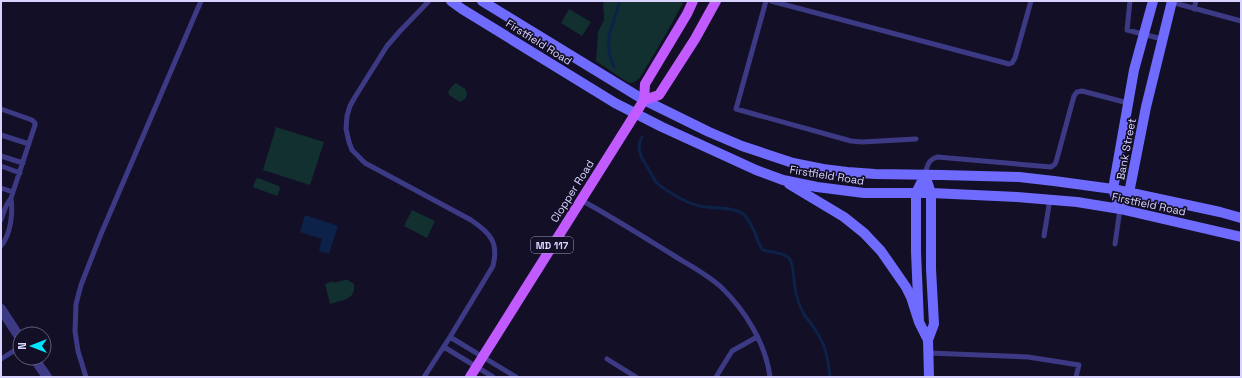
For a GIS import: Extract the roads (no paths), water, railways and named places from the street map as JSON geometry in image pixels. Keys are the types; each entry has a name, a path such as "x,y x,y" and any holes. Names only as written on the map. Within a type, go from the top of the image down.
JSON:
{"main road":[{"name":"Clopper Road","path":"470,377 636,114 644,100 645,84 694,1"},
{"path":"644,100 659,95 695,38 716,1"}],"street":[{"name":"Firstfield Road","path":"451,1 614,102 636,114 756,170 782,180 817,187 864,193 1050,199 1120,209 1241,237"},
{"name":"Firstfield Road","path":"482,1 644,100 708,132 742,146 793,162 823,169 847,172 1019,178 1098,186 1220,212 1241,218"},
{"name":"Bank Street","path":"1120,209 1113,189 1134,70 1153,1"},
{"name":"Bank Street","path":"1120,209 1129,193 1146,107 1170,1"},
{"path":"919,322 916,252 916,194 925,175"},
{"path":"925,175 931,194 931,269 934,324 928,340"},
{"path":"782,180 844,217 864,233 881,251 906,287 911,297 919,322 928,340 929,377"},
{"path":"1,309 12,326"},
{"path":"39,366 47,377"}],"lane":[{"path":"86,377 78,351 75,331 76,304 81,285 101,234 201,1"},
{"path":"424,377 493,266 495,253 493,240 484,230 471,220 365,163 352,150 346,129 347,116 355,97 387,46 400,30 429,1"},
{"path":"766,1 736,109 851,141 862,142 916,139"},
{"path":"771,1 1009,64 1013,62 1015,58 1031,1"},
{"path":"1130,1 1127,30 1162,39"},
{"path":"1170,1 1241,21"},
{"path":"1194,8 1196,1"},
{"path":"925,175 929,162 937,156 1051,167 1056,162 1074,96 1077,92 1082,91 1128,104"},
{"path":"1,110 32,120 35,123 35,128 20,173 1,220"},
{"path":"1,135 29,144"},
{"path":"1,156 23,163"},
{"path":"1,166 20,173"},
{"path":"1,188 13,192"},
{"path":"1,246 9,232 12,207 11,198"},
{"path":"1044,236 1050,199"},
{"path":"581,200 622,223 721,287 739,308 750,324 764,351 770,377"},
{"path":"1115,244 1120,209"},
{"path":"450,337 516,377"},
{"path":"716,377 732,351 757,337"},
{"path":"444,347 493,377"},
{"path":"1,360 12,352"},
{"path":"929,353 1028,357 1079,365 1076,377"},
{"path":"607,359 633,376"}],"water":[{"path":"305,215 338,226 329,254 319,251 322,239 300,232"}],"waterway":[{"path":"614,67 610,54 609,41 610,32 617,13 619,1"},
{"path":"642,137 639,144 641,155 657,183 677,197 689,203 705,207 727,208 742,213 750,222 763,250 780,253 789,258 793,270 795,289 802,311 814,327 822,342 827,358 830,377"}]}
